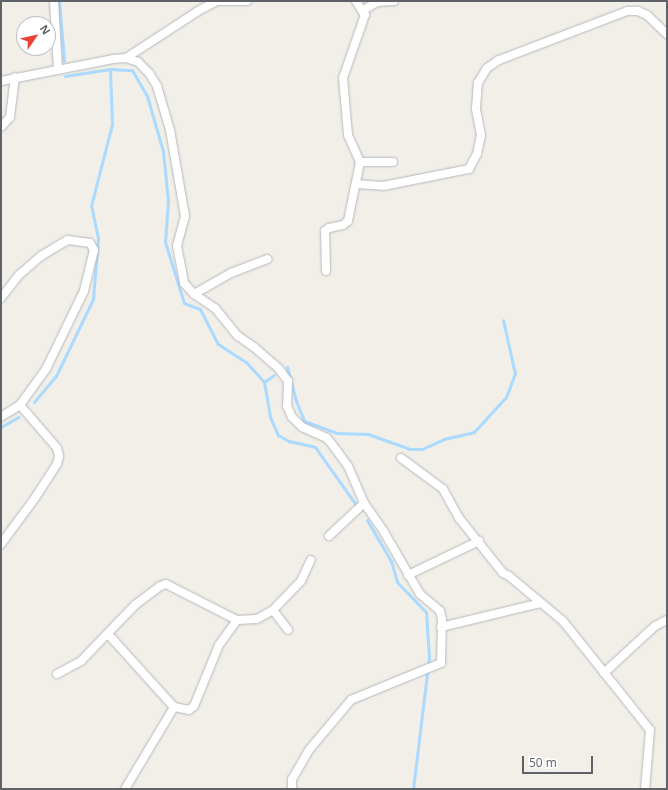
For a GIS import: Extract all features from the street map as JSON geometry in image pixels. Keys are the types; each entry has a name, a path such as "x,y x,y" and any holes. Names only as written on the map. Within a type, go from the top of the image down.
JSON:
{"street":[{"path":"54,1 58,70"},
{"path":"126,58 198,11 217,1 246,1"},
{"path":"326,270 325,231 328,228 343,225 348,221 360,162 348,135 343,78 365,15 356,1"},
{"path":"362,10 377,2 394,1"},
{"path":"356,184 383,186 469,169 477,154 481,136 476,108 478,83 487,68 499,60 627,11 638,11 647,15 667,34"},
{"path":"1,81 15,77 113,59 126,58 138,62 153,79 157,86 170,130 185,216 177,246 184,283 194,294 215,308 238,336 254,347 279,369 288,381 287,406 292,417 302,427 327,438 348,466 364,503 384,532 420,594 440,611 442,620 441,663 351,700 309,750 292,779 292,789"},
{"path":"2,126 10,117 15,77"},
{"path":"360,162 394,162"},
{"path":"1,298 19,276 41,256 68,240 90,243 94,250 84,291 46,370 20,405 1,417"},
{"path":"194,294 231,273 267,259"},
{"path":"1,544 35,498 57,464 60,456 57,448 20,405"},
{"path":"401,458 443,489 459,518 479,541 503,573 509,576 563,621 650,730 645,789"},
{"path":"329,536 364,503"},
{"path":"408,574 479,541"},
{"path":"57,674 81,661 135,605 160,586 166,584 237,620 257,619 273,610 301,580 311,560"},
{"path":"441,627 540,603"},
{"path":"273,610 288,630"},
{"path":"108,634 174,707 188,710 194,706 219,645 237,620"},
{"path":"604,673 655,626 667,620"},
{"path":"125,789 174,707"}],"waterway":[{"path":"59,1 64,61"},
{"path":"65,76 110,69 132,70 147,96 163,151 168,201 165,242 184,303 200,309 218,344 246,362 264,382 270,417 278,435 289,441 315,447 356,505"},
{"path":"34,402 56,376 93,299 98,238 91,206 112,124 110,69"},
{"path":"287,367 296,401 304,421 337,433 368,434 410,449 422,449 444,439 474,432 506,397 515,374 503,320"},
{"path":"264,382 274,375"},
{"path":"1,427 18,417"},
{"path":"367,520 391,561 397,582 426,612 429,657 413,789"}]}
